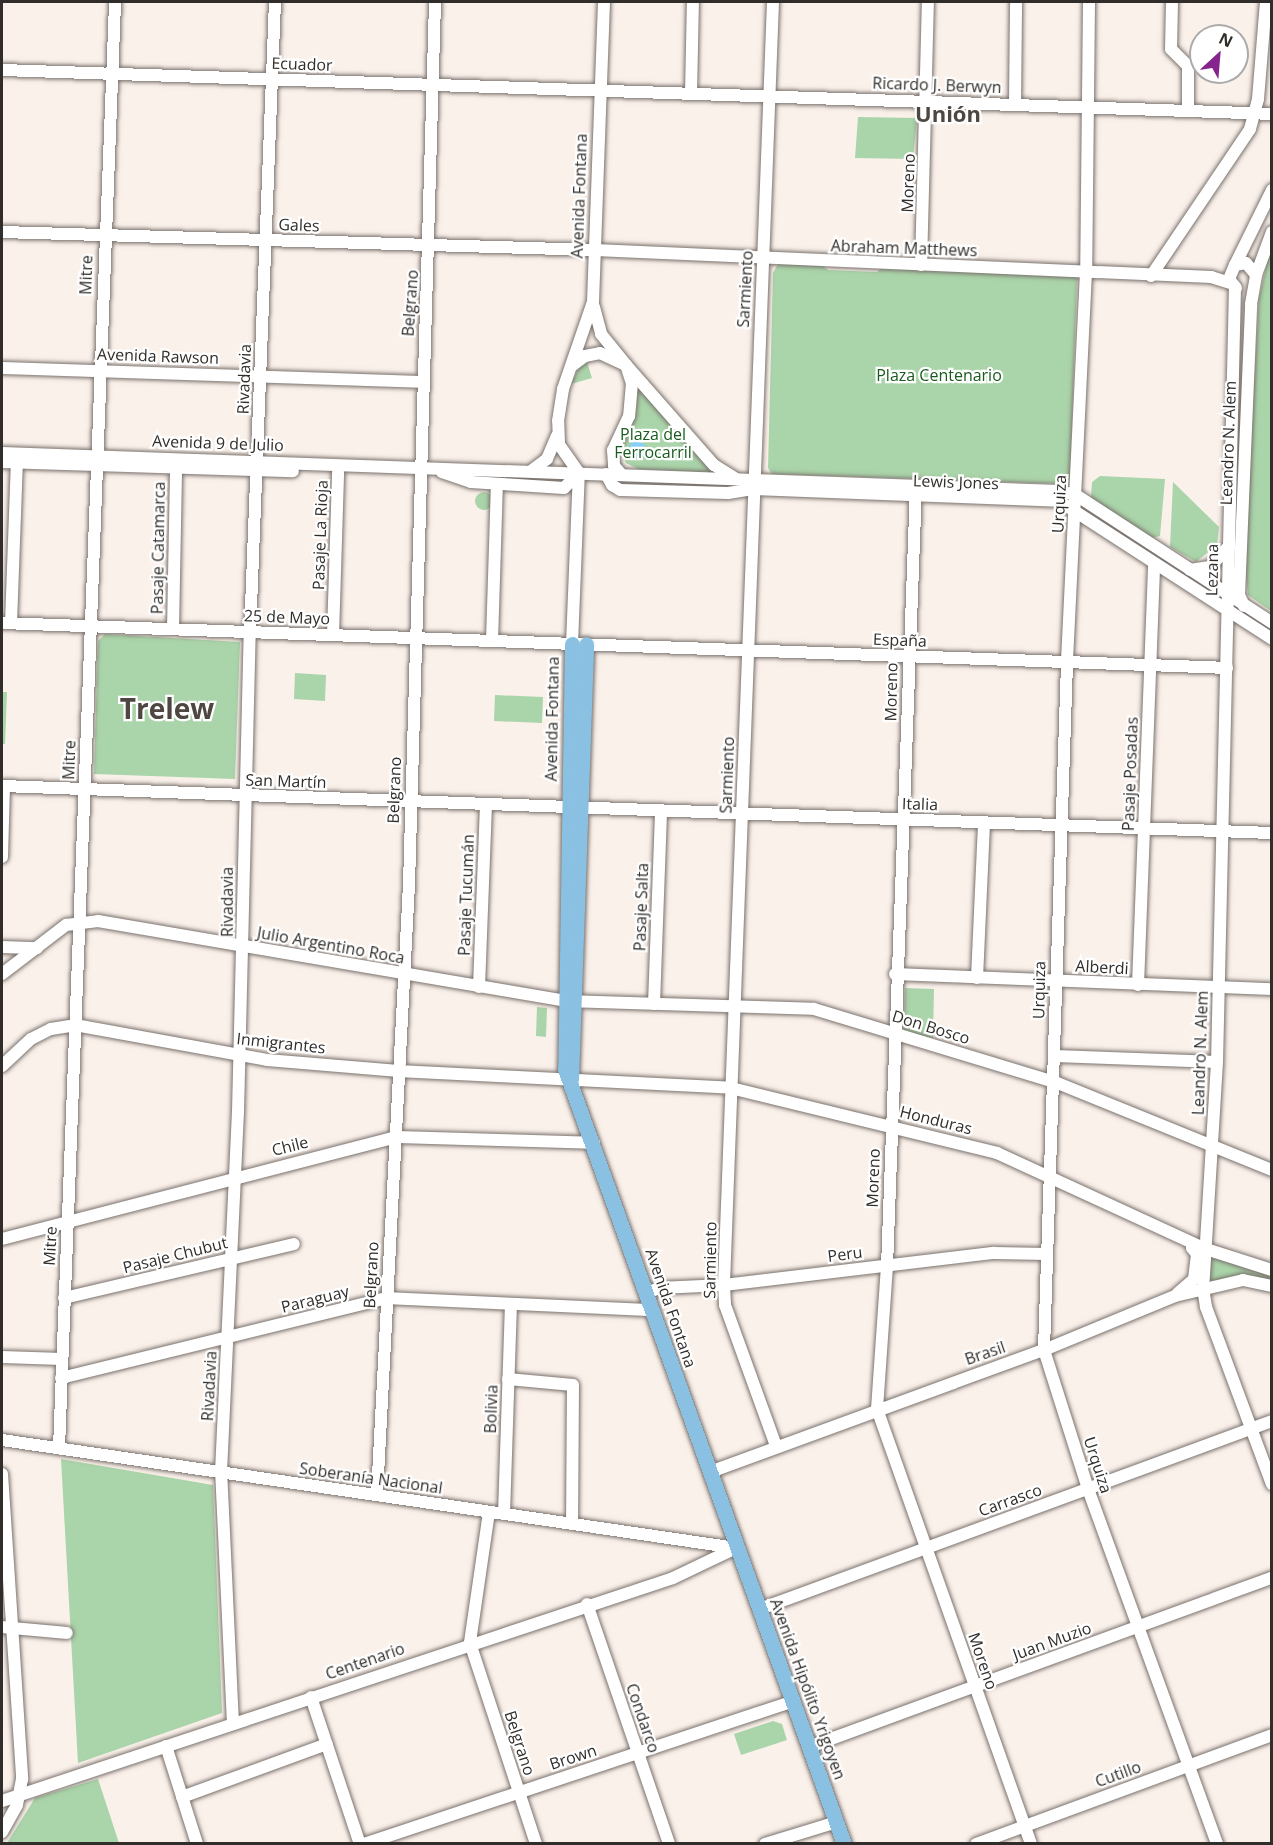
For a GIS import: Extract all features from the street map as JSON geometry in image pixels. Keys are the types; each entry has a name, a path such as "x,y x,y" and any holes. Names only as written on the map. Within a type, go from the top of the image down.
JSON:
{"main road":[{"name":"Avenida Fontana","path":"579,644 569,1001 563,1061 736,1548"},
{"name":"Avenida Hipólito Yrigoyen","path":"736,1548 844,1844"}],"street":[{"name":"Mitre","path":"60,1448 104,235 115,2"},
{"name":"Rivadavia","path":"233,1724 221,1472 232,1258 243,947 250,632 275,2"},
{"name":"Belgrano","path":"377,1495 399,1071 425,471 422,382 430,247 435,2"},
{"name":"Avenida Fontana","path":"557,435 560,399 593,302 604,2"},
{"path":"691,94 693,2"},
{"name":"Sarmiento","path":"773,2 724,1285 725,1305 776,1446"},
{"name":"Moreno","path":"921,265 928,2"},
{"path":"1015,104 1016,2"},
{"name":"Urquiza","path":"1089,2 1086,272 1067,663 1055,981 1056,1082 1044,1350 1088,1489 1217,1844"},
{"path":"1172,2 1171,49 1188,66 1188,111"},
{"path":"1151,276 1250,129 1255,113 1266,2"},
{"name":"Ecuador","path":"2,70 602,92"},
{"name":"Ricardo J. Berwyn","path":"602,92 769,95 1272,114"},
{"path":"1233,267 1272,190"},
{"name":"Gales","path":"2,232 430,247 595,250"},
{"name":"Leandro N. Alem","path":"1244,606 1240,583 1255,279 1272,232"},
{"name":"Abraham Matthews","path":"595,250 1211,277 1233,285"},
{"path":"1233,267 1250,266 1255,279 1246,289 1233,285"},
{"name":"Abraham Matthews","path":"1211,277 1233,267"},
{"name":"Leandro N. Alem","path":"1230,530 1233,267"},
{"name":"Avenida Fontana","path":"593,302 602,334 626,365 632,383 632,403 613,450 614,466 622,475"},
{"path":"572,366 585,356 600,353 626,365 714,465 740,480"},
{"name":"Avenida Rawson","path":"2,368 422,382"},
{"path":"492,641 501,484 547,459 557,435"},
{"path":"557,435 564,453 579,473"},
{"name":"Avenida 9 de Julio","path":"2,453 176,467 257,466 338,472 425,471 465,481 564,488 579,473"},
{"name":"Avenida 9 de Julio","path":"2,462 97,460 425,471 579,473"},
{"path":"6,623 17,462"},
{"name":"Pasaje Catamarca","path":"173,629 176,467"},
{"name":"Pasaje La Rioja","path":"333,635 338,472"},
{"name":"Avenida Fontana","path":"579,473 579,644"},
{"name":"Lewis Jones","path":"579,473 740,480 753,484 916,492 1060,491 1154,564 1272,639"},
{"name":"Lewis Jones","path":"606,474 612,485 620,490 728,493 753,484"},
{"path":"671,492 686,478"},
{"name":"Moreno","path":"916,492 908,656 905,820 893,1033 887,1266 877,1409 1031,1844"},
{"name":"Lewis Jones","path":"1075,502 1272,623"},
{"name":"Lezana","path":"1228,611 1230,530"},
{"path":"1187,570 1210,567 1229,546"},
{"name":"Pasaje Posadas","path":"1138,985 1154,564"},
{"name":"Leandro N. Alem","path":"1228,611 1217,1062 1203,1288 1206,1307 1272,1484"},
{"name":"25 de Mayo","path":"6,623 579,644"},
{"name":"España","path":"579,644 1227,668"},
{"path":"2,857 3,786"},
{"name":"San Martín","path":"3,786 575,808"},
{"name":"Pasaje Tucumán","path":"479,987 486,805"},
{"name":"Italia","path":"575,808 1272,833"},
{"name":"Pasaje Salta","path":"654,1004 661,812"},
{"path":"977,978 984,822"},
{"name":"Julio Argentino Roca","path":"2,974 57,930 80,921 98,921 403,975 569,1001"},
{"path":"2,947 37,948"},
{"name":"Alberdi","path":"896,974 1272,989"},
{"name":"Don Bosco","path":"569,1001 814,1009 1056,1082 1272,1170"},
{"name":"Inmigrantes","path":"2,1066 32,1040 51,1029 75,1025 239,1056 399,1071 571,1079"},
{"path":"1055,1056 1217,1062"},
{"name":"Honduras","path":"571,1079 731,1088 997,1153 1206,1249 1272,1270"},
{"name":"Chile","path":"2,1239 234,1176 395,1137 594,1143"},
{"path":"1175,1296 1194,1279 1197,1254 1188,1241"},
{"name":"Pasaje Chubut","path":"64,1299 294,1244"},
{"name":"Peru","path":"647,1293 659,1288 724,1285 994,1253 1047,1254"},
{"name":"Brasil","path":"710,1472 877,1409 1044,1350 1175,1296 1243,1280 1272,1286"},
{"name":"Paraguay","path":"62,1378 386,1298 653,1310"},
{"name":"Bolivia","path":"504,1514 511,1305"},
{"path":"2,1357 62,1359"},
{"path":"508,1379 573,1385 572,1524"},
{"name":"Carrasco","path":"760,1609 1272,1422"},
{"name":"Soberanía Nacional","path":"2,1440 736,1548"},
{"path":"2,1474 7,1628 22,1761 19,1796 2,1832"},
{"name":"Belgrano","path":"489,1512 470,1643 536,1844"},
{"name":"Centenario","path":"2,1801 586,1604 686,1574 736,1548"},
{"name":"Juan Muzio","path":"809,1747 1272,1578"},
{"name":"Condarco","path":"586,1604 669,1844"},
{"path":"7,1628 67,1633"},
{"path":"311,1697 362,1844"},
{"name":"Brown","path":"362,1844 793,1701"},
{"name":"Cutillo","path":"976,1844 1188,1765 1270,1739"},
{"path":"182,1797 327,1744"},
{"path":"166,1746 197,1844"},
{"path":"765,1844 837,1822"}],"green space":[{"path":"858,117 917,118 913,159 855,158"},
{"path":"1271,246 1271,611 1248,595 1244,557 1259,299"},
{"name":"Plaza Centenario","path":"779,262 820,263 828,270 877,272 883,266 1077,277 1070,484 772,474 768,468 773,273"},
{"path":"587,362 592,378 571,384 579,368"},
{"name":"Plaza del Ferrocarril","path":"636,383 715,473 638,469 626,463 620,449 637,407"},
{"path":"1100,476 1165,479 1160,536 1152,538 1091,498 1092,482"},
{"path":"1173,482 1219,527 1217,545 1196,562 1170,547"},
{"path":"484,492 490,495 493,501 490,507 484,510 478,507 475,501 478,495"},
{"path":"105,634 240,642 235,779 94,774 98,641"},
{"path":"295,673 326,675 325,701 294,699"},
{"path":"2,692 7,692 5,744 2,744"},
{"path":"495,695 543,697 542,723 494,721"},
{"path":"905,988 934,989 933,1038 904,1033"},
{"path":"537,1007 547,1008 546,1037 536,1036"},
{"path":"1217,1257 1271,1274 1271,1282 1208,1280 1209,1261"},
{"path":"61,1459 213,1485 222,1713 78,1763"},
{"path":"773,1721 782,1724 787,1740 741,1755 734,1734"},
{"path":"98,1779 119,1843 7,1843 35,1798"}],"water":[{"path":"637,441 643,444 646,450 643,456 637,459 631,456 628,450 631,444"}],"district":[{"name":"Unión","path":"948,114"},
{"name":"Trelew","path":"167,708"}]}
